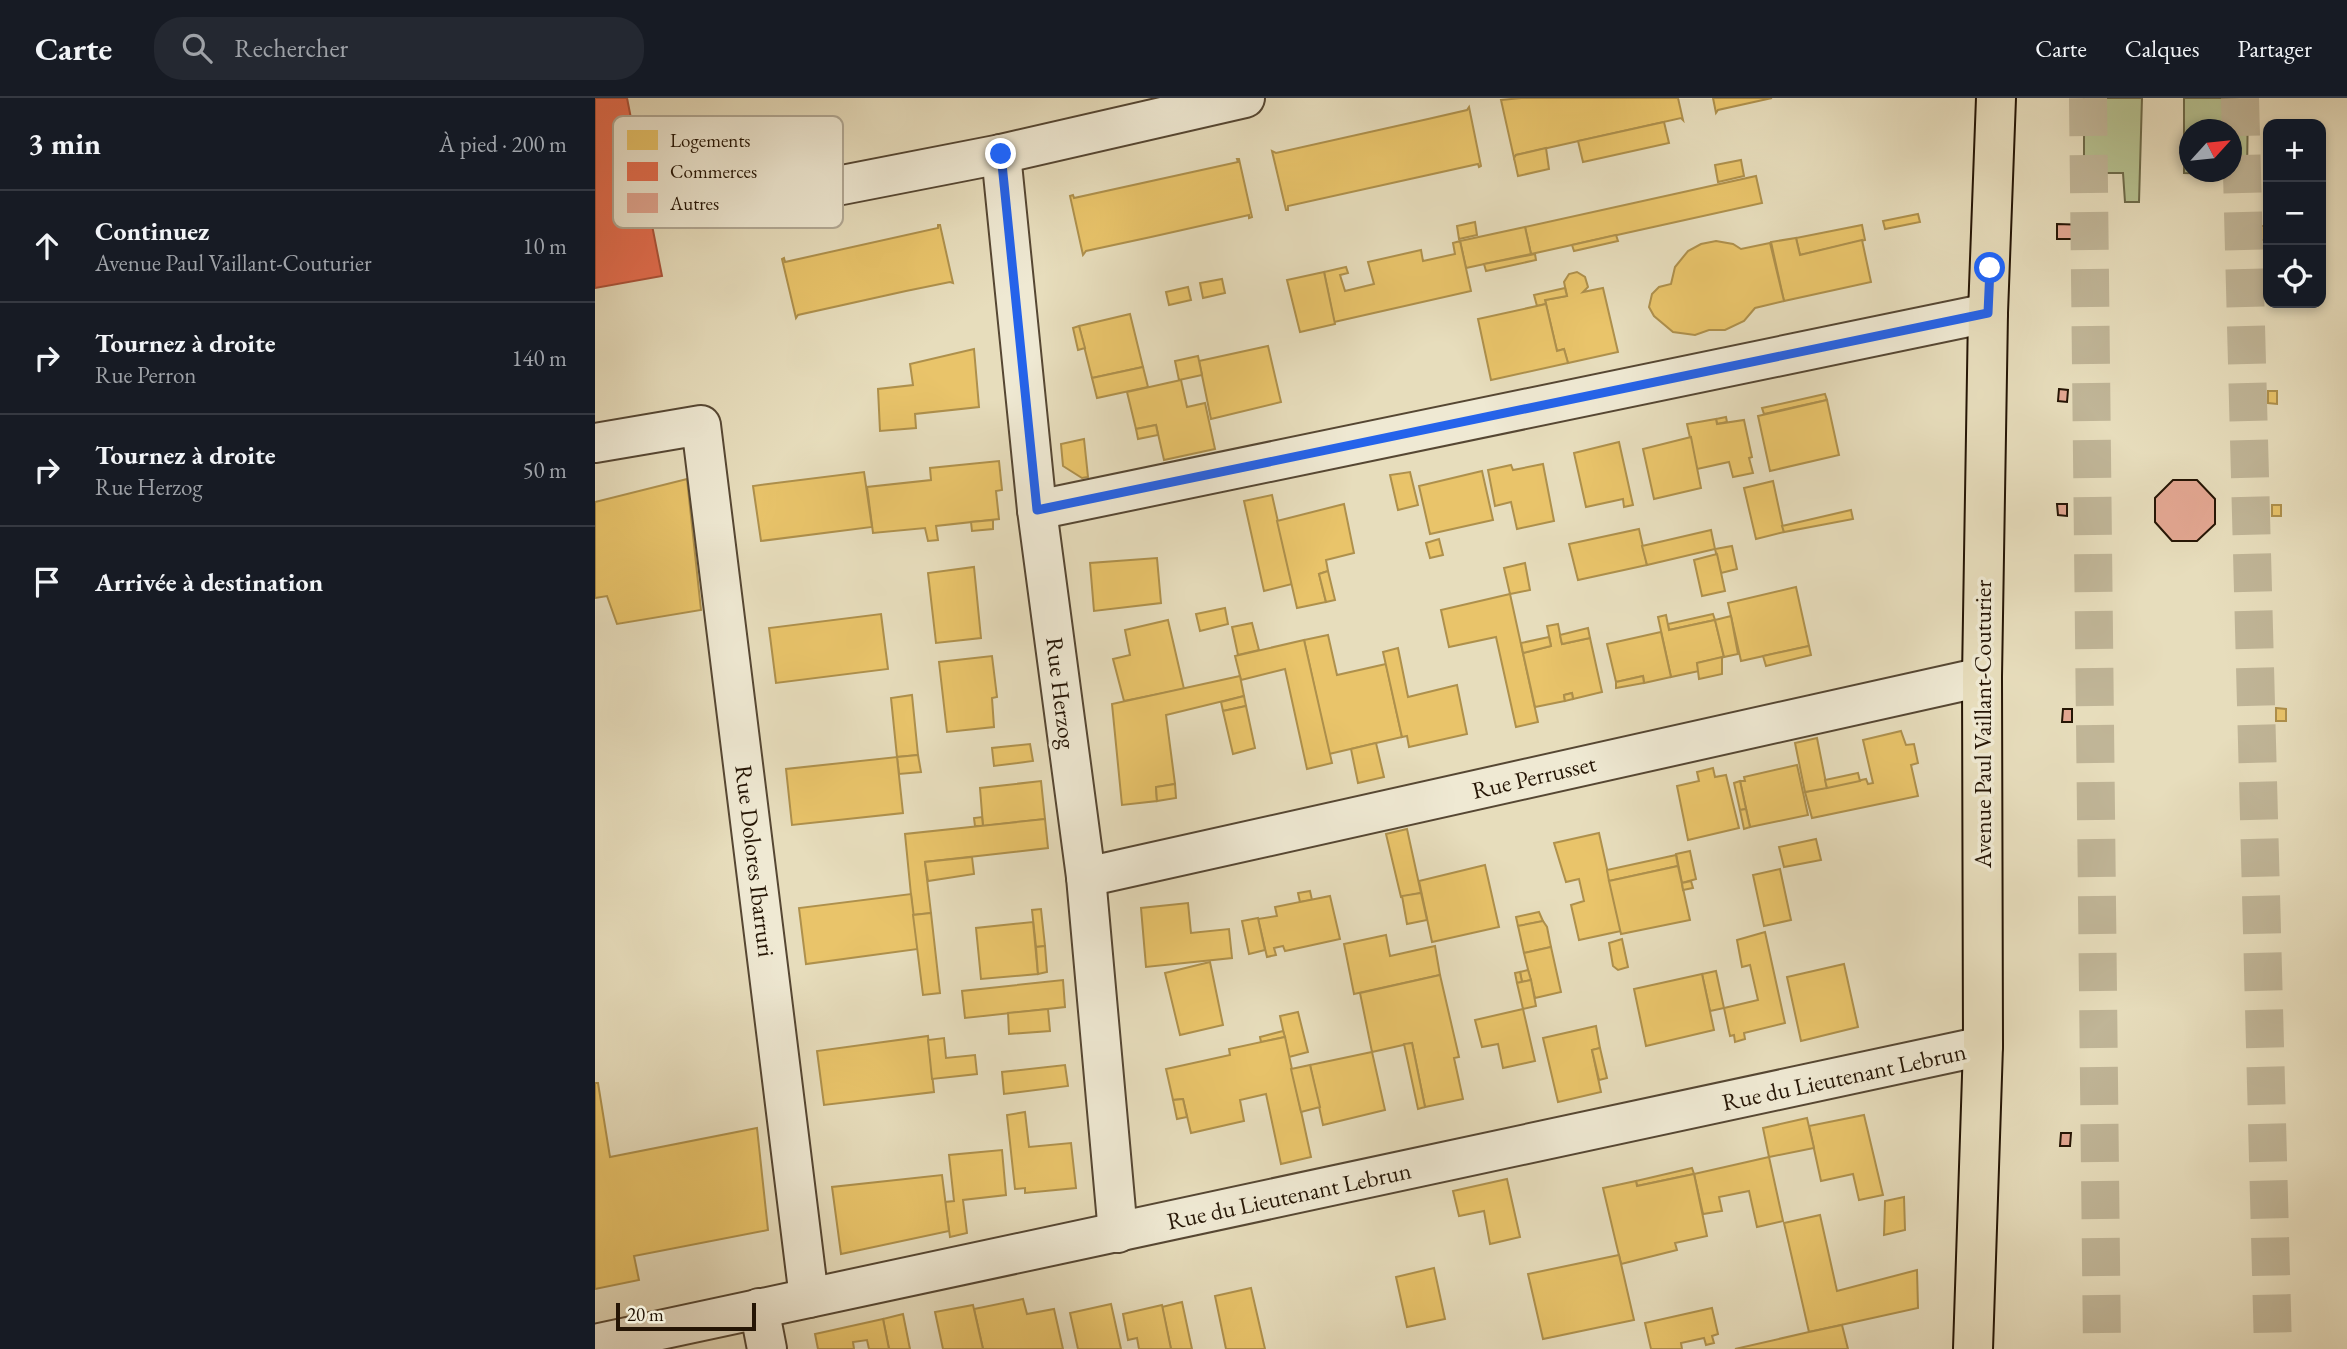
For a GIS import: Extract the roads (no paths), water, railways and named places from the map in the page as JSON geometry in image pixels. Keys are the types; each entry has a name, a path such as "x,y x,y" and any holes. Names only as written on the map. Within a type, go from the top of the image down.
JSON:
{"main road":[{"name":"Avenue Paul Vaillant-Couturier","path":"1973,1349 1983,1046 1982,677 1988,313 1996,98"}],"street":[{"path":"843,185 1001,154 1245,98"},
{"name":"Rue Herzog","path":"1001,154 1037,510 1086,877 1118,1233"},
{"path":"1037,510 1988,313"},
{"name":"Rue Dolores Ibarruri","path":"595,443 701,425 809,1298"},
{"name":"Rue Perrusset","path":"1086,877 1982,677"},
{"name":"Rue du Lieutenant Lebrun","path":"595,1344 1983,1046"},
{"path":"759,1308 767,1349"}],"tunnel":[{"path":"2088,98 2102,1349"},
{"path":"2240,98 2273,1349"}]}
